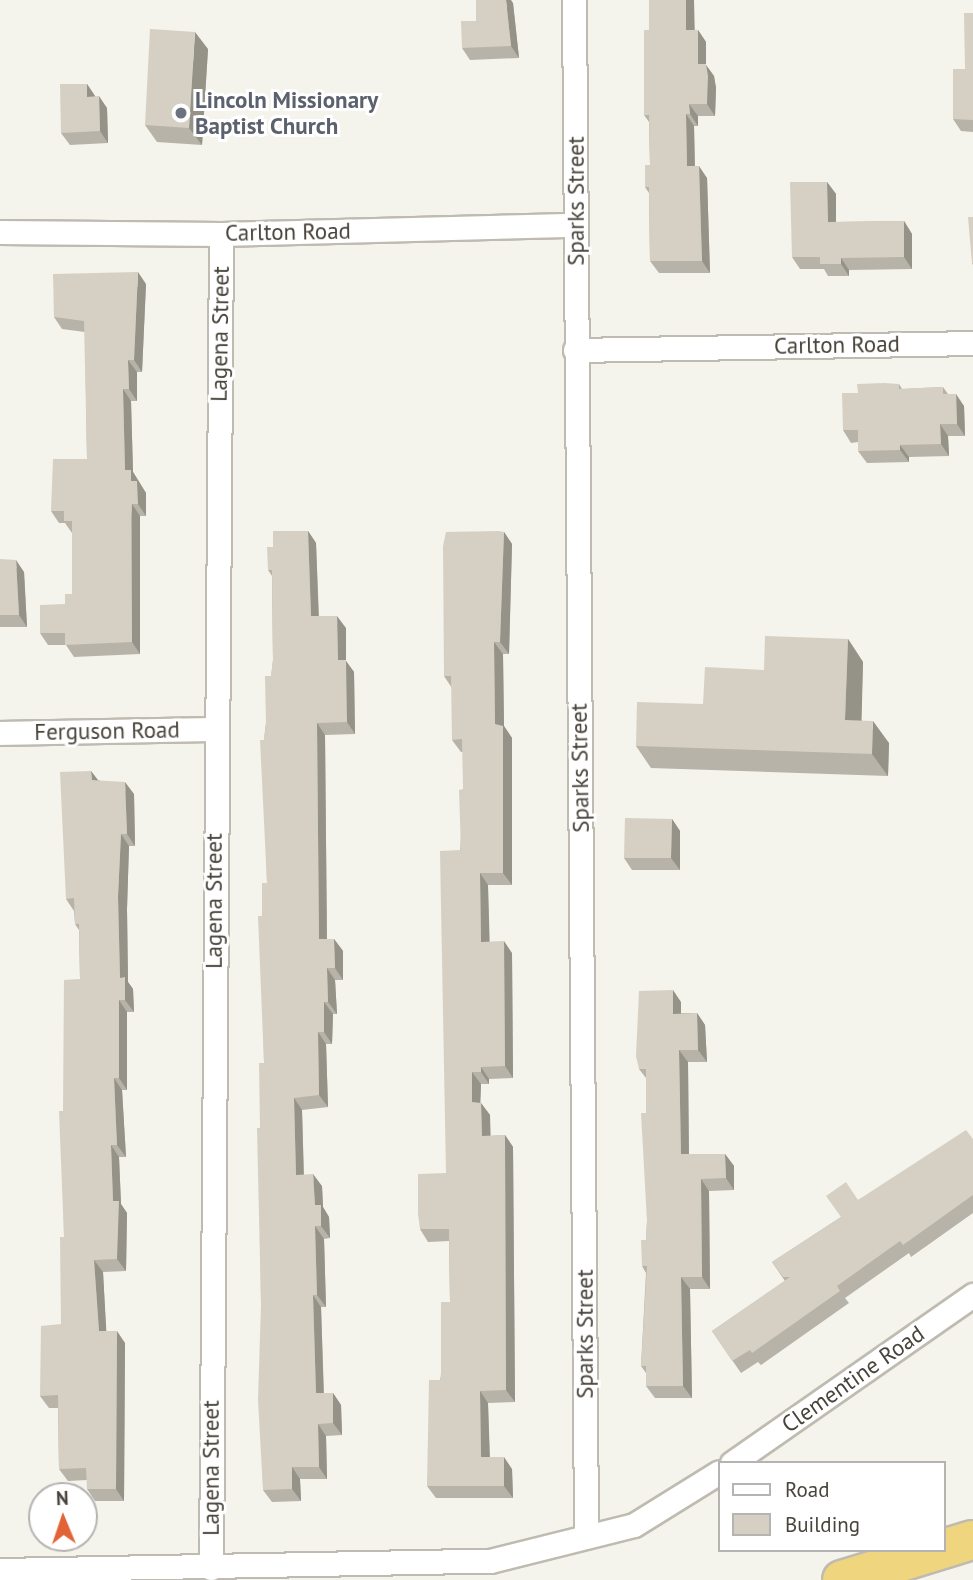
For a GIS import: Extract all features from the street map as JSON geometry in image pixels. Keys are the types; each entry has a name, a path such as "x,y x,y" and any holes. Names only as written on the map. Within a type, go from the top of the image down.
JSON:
{"highway":[{"path":"945,1549 973,1540"},
{"path":"842,1580 935,1552"}],"street":[{"name":"Sparks Street","path":"574,0 586,1535"},
{"name":"Carlton Road","path":"0,232 221,234 576,226"},
{"name":"Lagena Street","path":"211,1568 214,729 221,234"},
{"name":"Carlton Road","path":"575,350 973,343"},
{"name":"Ferguson Road","path":"0,733 214,729"},
{"name":"Clementine Road","path":"735,1461 973,1295"},
{"path":"0,1570 490,1561 634,1525 718,1473"}],"building":[{"path":"476,0 506,0 511,46 462,48 461,21 476,21"},
{"path":"649,0 686,0 686,30 698,30 698,64 706,64 707,104 689,104 690,114 686,114 687,166 699,166 702,261 650,261 649,187 645,187 645,165 650,165 649,115 644,115 644,30 649,30"},
{"path":"964,13 973,13 973,120 953,119 953,69 965,69"},
{"path":"150,29 195,32 189,128 145,125"},
{"path":"60,84 87,84 87,97 99,96 100,131 61,133"},
{"path":"790,182 827,182 828,222 904,221 904,257 841,258 841,264 820,264 820,257 792,257"},
{"path":"968,217 973,217 973,263 972,263"},
{"path":"138,272 134,360 128,360 129,389 123,389 125,470 131,470 131,481 137,481 138,504 132,504 131,518 132,642 65,645 65,633 40,633 40,605 65,604 65,594 72,594 72,521 64,521 64,511 51,511 53,459 87,459 84,321 54,317 53,274"},
{"path":"857,384 899,384 899,389 943,387 943,394 956,394 957,424 940,424 941,444 900,445 900,450 858,451 858,430 843,430 842,393 858,393"},
{"path":"273,531 308,531 311,616 337,616 338,660 346,660 347,722 317,723 319,939 334,939 335,968 327,968 328,1002 324,1002 324,1032 318,1032 319,1095 294,1098 296,1175 313,1174 315,1205 321,1205 321,1226 315,1226 317,1295 313,1295 316,1393 333,1393 333,1423 318,1424 319,1467 292,1467 292,1489 263,1490 258,1400 261,1305 257,1128 260,1128 259,1063 264,1063 258,916 262,916 262,883 267,883 260,740 264,740 266,724 265,676 271,676 273,660 272,570 268,570 267,547 273,547"},
{"path":"446,532 504,532 500,642 494,642 495,724 503,726 503,873 480,873 481,942 504,941 505,1066 481,1067 481,1072 472,1072 472,1102 481,1103 482,1136 505,1135 506,1390 480,1391 481,1457 504,1457 504,1486 427,1486 429,1380 441,1380 441,1302 450,1302 449,1229 420,1229 418,1174 446,1173 440,851 461,850 459,790 463,789 462,739 452,740 451,676 444,676 443,546"},
{"path":"0,559 16,560 19,615 0,615"},
{"path":"765,636 848,639 845,720 873,721 872,754 636,746 637,702 703,704 705,667 764,670"},
{"path":"91,771 92,780 125,782 127,834 121,834 118,897 120,978 125,977 125,1000 119,1000 119,1078 114,1078 117,1145 111,1145 113,1201 119,1201 117,1259 94,1260 99,1331 117,1331 116,1489 98,1489 98,1482 87,1482 86,1468 59,1469 58,1395 40,1396 41,1326 61,1324 60,1237 64,1237 59,1111 63,1111 64,980 80,979 79,924 75,924 74,898 66,899 60,772"},
{"path":"625,818 672,819 671,858 624,858"},
{"path":"673,990 673,1014 697,1013 698,1050 679,1050 681,1154 725,1154 726,1178 701,1179 702,1277 681,1277 683,1386 646,1386 646,1366 641,1366 647,1266 642,1266 641,1240 646,1240 647,1221 641,1113 646,1113 646,1069 639,1069 636,1056 639,991"},
{"path":"966,1130 973,1139 973,1195 903,1245 900,1241 837,1286 840,1291 752,1353 750,1350 732,1361 712,1331 790,1277 783,1277 772,1262 841,1217 826,1196 846,1182 858,1200"}],"place":[{"name":"Lincoln Missionary Baptist Church","path":"181,113"}]}
